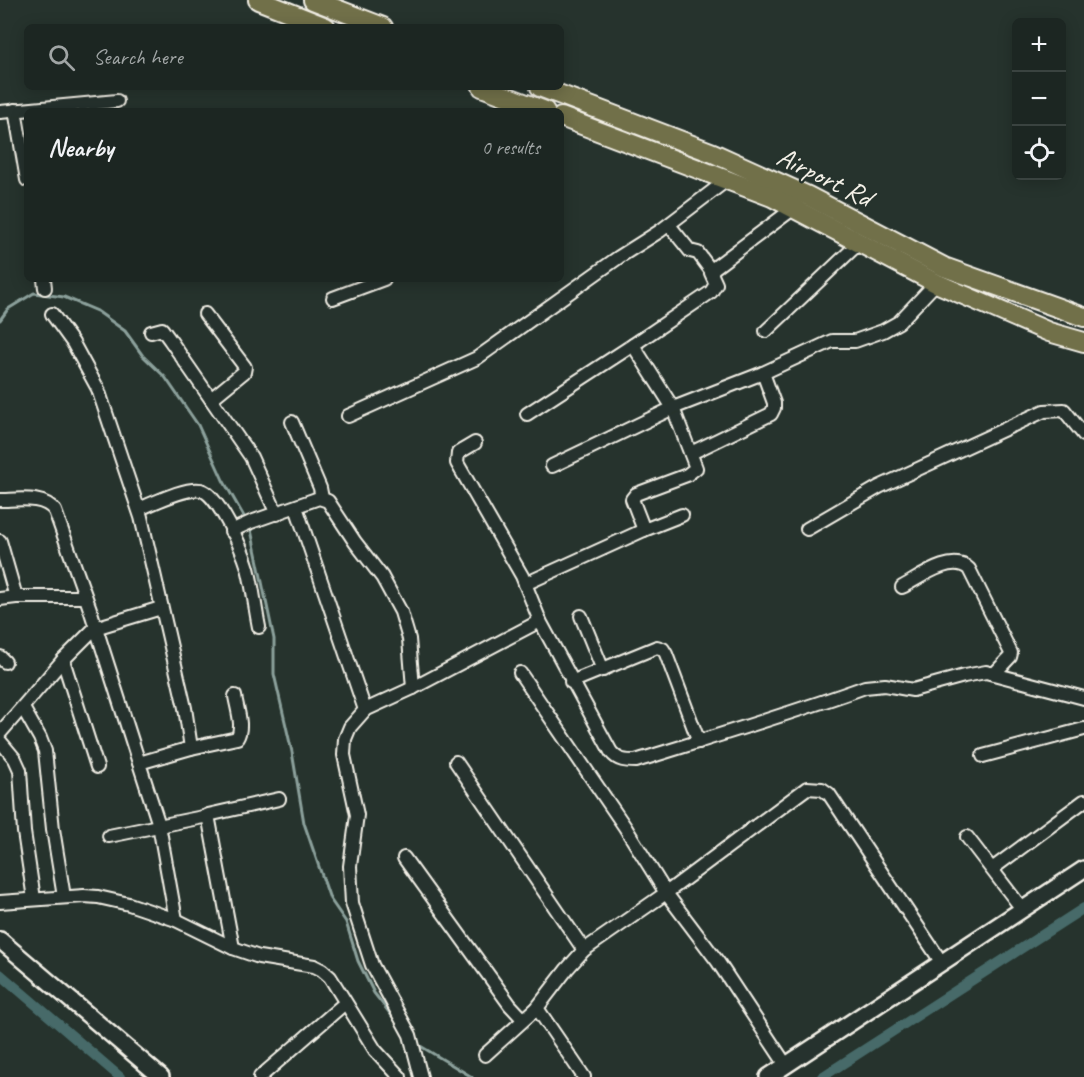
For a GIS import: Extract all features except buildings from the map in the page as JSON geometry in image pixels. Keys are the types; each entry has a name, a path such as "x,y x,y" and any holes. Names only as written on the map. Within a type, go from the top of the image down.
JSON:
{"main road":[{"path":"258,0 318,24"},
{"path":"313,0 375,24"},
{"path":"490,90 537,108"},
{"name":"Airport Rd","path":"548,90 712,153 808,196 944,267 1084,317"},
{"path":"564,119 727,180 794,208 936,283 1049,332 1084,342"}],"street":[{"path":"38,108 117,101"},
{"path":"0,112 24,109"},
{"path":"15,110 24,162"},
{"path":"348,416 477,358 669,225 727,180"},
{"path":"527,414 711,292 716,284 711,276 714,268 794,208"},
{"path":"669,225 690,251 698,253 712,272"},
{"path":"766,331 859,243"},
{"path":"333,298 376,282"},
{"path":"552,466 673,408 763,373 832,341 855,341 883,332 899,322 936,283"},
{"path":"52,314 74,343 98,389 139,509 185,708 191,747"},
{"path":"205,314 245,367 244,372 211,399"},
{"path":"151,332 160,329 164,331 251,457 277,514"},
{"path":"633,345 673,408 695,465 693,472 633,496 632,504 644,530"},
{"path":"691,453 771,414 774,403 763,373"},
{"path":"807,529 879,487 1044,411 1064,410 1084,435"},
{"path":"292,423 320,488 322,498"},
{"path":"476,443 458,453 457,463 525,584 540,621 571,682 615,757 626,761 636,760 785,715 866,687 885,685 913,690 979,673 994,674 1084,698"},
{"path":"139,509 185,492 200,490 214,499 233,530 248,568 259,627"},
{"path":"233,530 322,498 328,501 382,577 401,612 409,639 413,688"},
{"path":"0,500 34,500 46,503 52,506 57,516 159,825 176,920"},
{"path":"296,507 366,710"},
{"path":"525,584 682,515"},
{"path":"0,542 16,597"},
{"path":"902,587 947,564 958,562 969,569 1011,653 994,674"},
{"path":"0,599 84,597"},
{"path":"0,733 63,660 95,628 161,608"},
{"path":"581,616 603,670"},
{"path":"421,1077 410,1035 372,965 352,903 350,866 357,815 343,744 350,727 366,710 413,688 540,621"},
{"path":"571,682 657,647 663,650 699,742"},
{"path":"63,660 98,767"},
{"path":"520,673 625,827 666,893 718,962 786,1065"},
{"path":"139,763 191,747 218,744 237,738 240,728 235,696"},
{"path":"23,708 45,751 53,829 64,897"},
{"path":"983,756 1084,729"},
{"path":"0,741 15,759 20,770 24,832 34,899"},
{"path":"456,762 584,950"},
{"path":"485,1055 537,1008 584,950 666,893 807,788 822,789 830,794 942,963"},
{"path":"109,836 279,799"},
{"path":"992,869 1084,801"},
{"path":"208,816 233,948"},
{"path":"967,837 1023,910"},
{"path":"404,858 510,1005 523,1019"},
{"path":"768,1077 1084,869"},
{"path":"0,902 84,896 106,899 129,904 176,920 233,948 259,957 314,966 330,977 375,1050 400,1077"},
{"path":"0,940 161,1077"},
{"path":"260,1077 345,1003"},
{"path":"537,1008 584,1077"}],"waterway":[{"path":"0,320 8,309 34,293 64,297 97,311 125,331 143,356 165,377 198,425 223,480 246,520"},
{"path":"250,525 274,639 274,674 292,752 304,823 330,899 346,922 358,961 374,993 396,1021"},
{"path":"822,1077 1084,908"},
{"path":"0,974 120,1077"},
{"path":"417,1044 472,1077"}]}
